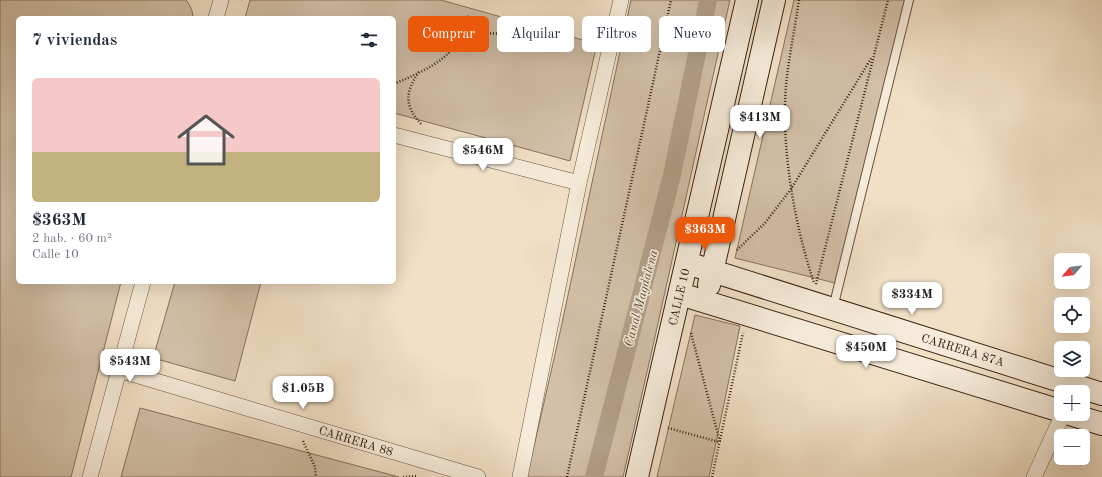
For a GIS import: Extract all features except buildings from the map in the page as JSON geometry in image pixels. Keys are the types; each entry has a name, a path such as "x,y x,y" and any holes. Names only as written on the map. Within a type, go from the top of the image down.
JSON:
{"street":[{"path":"520,477 579,183 621,0"},
{"name":"CALLE 10","path":"637,477 747,0"},
{"path":"705,301 774,0"},
{"path":"396,136 579,183"},
{"name":"CARRERA 87A","path":"687,263 833,309 1062,385"},
{"path":"90,477 142,284"},
{"path":"680,294 1054,409"},
{"name":"CARRERA 88","path":"119,370 478,477"},
{"name":"CARRERA 87A","path":"1090,392 1102,394"},
{"path":"1090,420 1102,424"},
{"path":"1034,477 1059,421"}],"lane":[{"path":"833,309 909,0"}],"path":[{"path":"567,477 671,0"},
{"path":"799,0 786,85 786,125 791,189 797,227 815,286 888,0"},
{"path":"396,83 439,61 450,52"},
{"path":"736,251 765,223 791,189 874,54"},
{"path":"419,72 410,87 408,98 409,108 422,125"},
{"path":"712,477 747,314"},
{"path":"690,331 720,442"},
{"path":"295,422 316,467 316,477"},
{"path":"650,423 720,442"}],"shaded area":[{"path":"0,0 186,0 191,8 193,16 16,16 16,284 120,284 71,477 0,477"},
{"path":"250,0 441,0 498,16 497,52 574,52 574,38 582,40 582,52 595,52 570,161 396,114 396,16 246,16"},
{"path":"631,0 730,0 725,22 725,16 659,16 659,52 718,52 623,477 527,477 561,328 620,52 651,52 651,16 628,16"},
{"path":"794,0 908,0 835,283 735,258"},
{"path":"174,284 260,284 235,381 153,358"},
{"path":"695,315 740,326 709,477 657,477"},
{"path":"140,408 399,477 121,477"}],"waterway":[{"name":"Canal Magdalena","path":"594,477 672,175 708,0"}]}
